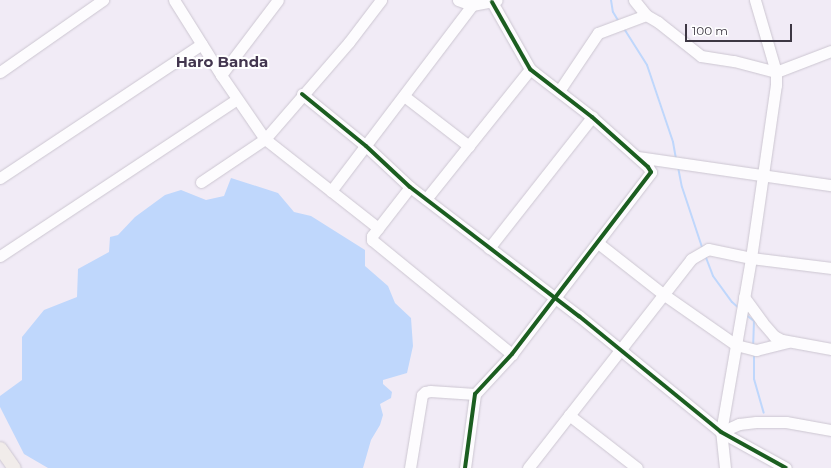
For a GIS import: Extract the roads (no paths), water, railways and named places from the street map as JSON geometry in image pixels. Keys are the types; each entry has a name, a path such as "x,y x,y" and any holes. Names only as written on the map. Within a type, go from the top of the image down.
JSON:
{"main road":[{"path":"0,448 14,468"}],"street":[{"path":"0,72 103,0"},
{"path":"174,0 221,75 265,139 378,228"},
{"path":"221,75 278,0"},
{"path":"201,182 265,139 302,94 349,42 381,0"},
{"path":"458,0 472,5 495,1 530,69 592,117 650,169 650,176 556,298 512,354 475,394 465,468"},
{"path":"634,0 646,15 658,22 700,56 734,61 776,72 831,51"},
{"path":"725,468 721,432 751,258 776,85 776,72 755,0"},
{"path":"331,191 472,5"},
{"path":"559,91 598,33 646,15"},
{"path":"0,178 202,44"},
{"path":"426,200 530,69"},
{"path":"302,94 366,146 426,200 621,349 721,432 786,468"},
{"path":"404,96 469,146"},
{"path":"0,256 237,99"},
{"path":"489,248 592,117"},
{"path":"638,157 831,185"},
{"path":"410,187 372,236 374,242 512,354"},
{"path":"598,243 662,294 736,345 756,350 788,342"},
{"path":"528,468 662,294 691,259 708,249 751,258 831,268"},
{"path":"744,297 774,336 788,342 831,349"},
{"path":"410,468 422,395 425,392 430,391 475,394"},
{"path":"569,415 637,468"},
{"path":"721,432 739,424 756,422 786,422 831,430"}],"water":[{"path":"231,178 278,193 294,212 311,216 365,250 365,266 388,286 395,303 411,318 413,346 407,373 383,380 383,384 392,392 391,398 380,404 383,415 380,425 371,440 363,468 48,468 24,454 0,407 0,396 22,380 22,337 44,310 77,297 78,269 109,252 110,237 118,235 135,217 165,195 181,190 206,200 224,196"}],"waterway":[{"path":"611,0 613,12 619,22"},
{"path":"623,27 647,65 673,142 676,159"},
{"path":"678,167 682,187 702,247"},
{"path":"705,255 713,276 732,302 739,308"},
{"path":"745,314 754,321 753,345"},
{"path":"754,354 754,379 764,413"}],"district":[{"name":"Haro Banda","path":"222,62"}]}
